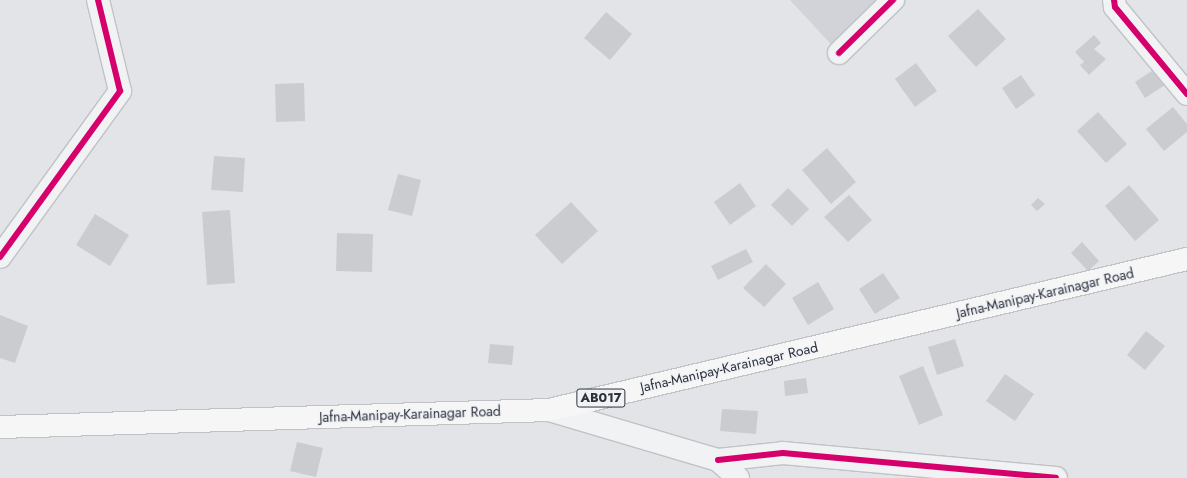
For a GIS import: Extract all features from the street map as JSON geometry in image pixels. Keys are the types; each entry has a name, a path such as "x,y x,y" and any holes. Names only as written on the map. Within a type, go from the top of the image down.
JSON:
{"main road":[{"name":"Jafna-Manipay-Karainagar Road","path":"0,427 549,410 1187,259"}],"street":[{"path":"0,256 120,91 98,0"},
{"path":"839,53 893,0"},
{"path":"1114,0 1115,7 1187,94"},
{"path":"549,410 718,460 783,452 1056,478"},
{"path":"718,460 738,478"}],"shaded area":[{"path":"790,0 893,0 839,53"}],"building":[{"path":"978,9 1006,39 976,67 948,36"},
{"path":"606,12 632,34 610,60 584,38"},
{"path":"1094,35 1101,43 1094,49 1106,59 1089,75 1080,65 1084,62 1075,52"},
{"path":"916,63 937,91 915,107 895,79"},
{"path":"1161,65 1171,81 1145,98 1135,82"},
{"path":"1021,75 1035,95 1016,109 1002,88"},
{"path":"304,83 305,121 276,122 275,84"},
{"path":"1173,107 1187,124 1187,132 1164,151 1146,129"},
{"path":"1098,112 1127,144 1106,163 1077,131"},
{"path":"827,148 856,182 831,204 802,170"},
{"path":"214,156 245,158 243,192 211,190"},
{"path":"398,174 421,180 412,216 388,210"},
{"path":"740,183 756,206 730,225 714,202"},
{"path":"1129,185 1159,220 1135,241 1105,206"},
{"path":"788,188 809,209 792,226 771,205"},
{"path":"849,195 872,220 848,242 824,217"},
{"path":"1038,198 1045,204 1037,211 1031,205"},
{"path":"571,202 598,231 562,264 535,235"},
{"path":"230,210 235,283 207,285 202,212"},
{"path":"95,214 129,235 110,266 76,245"},
{"path":"337,233 373,234 372,272 336,271"},
{"path":"1082,242 1099,261 1088,271 1071,253"},
{"path":"746,249 753,262 718,280 711,266"},
{"path":"766,264 786,284 764,307 743,288"},
{"path":"883,273 900,298 875,314 859,289"},
{"path":"818,282 834,309 808,325 792,298"},
{"path":"0,315 28,326 15,363 0,358"},
{"path":"1146,331 1165,346 1145,370 1127,355"},
{"path":"955,339 964,366 937,375 928,347"},
{"path":"490,344 514,346 512,365 488,363"},
{"path":"923,366 943,415 919,425 899,376"},
{"path":"1005,374 1034,394 1015,421 986,401"},
{"path":"806,378 808,393 785,396 784,381"},
{"path":"722,409 758,411 756,434 720,431"},
{"path":"297,442 323,448 316,477 290,471"}],"cycle path":[{"path":"0,257 120,91 98,0"},
{"path":"839,53 893,0"},
{"path":"1114,0 1115,7 1187,94"},
{"path":"718,460 783,453 1056,478"}]}
